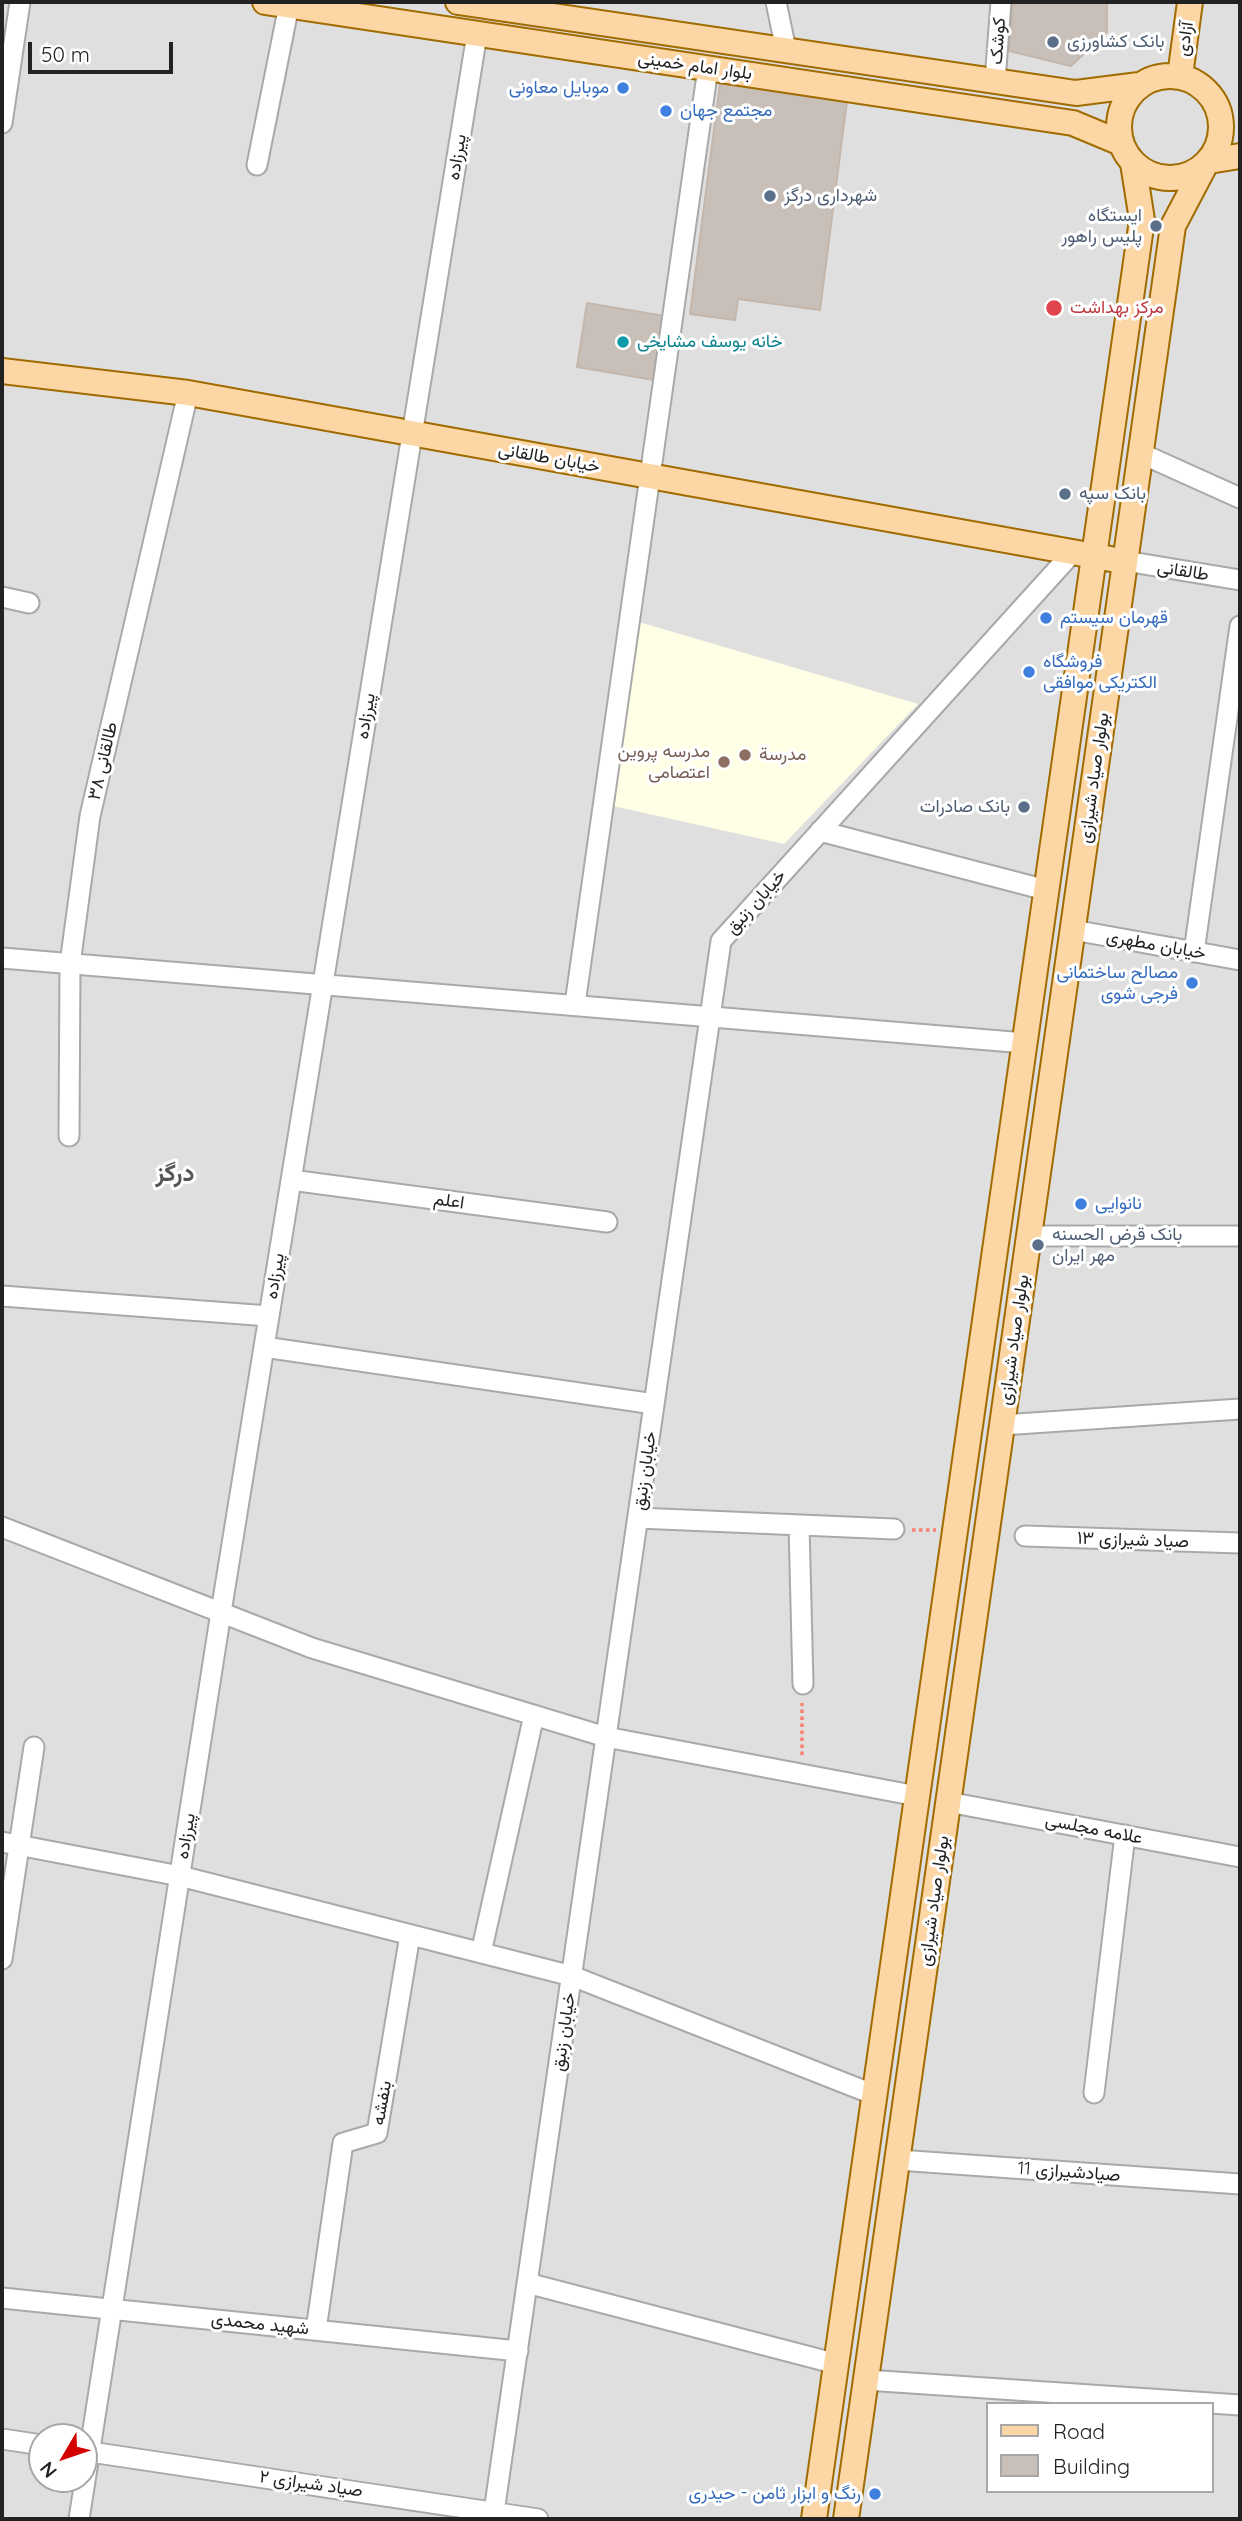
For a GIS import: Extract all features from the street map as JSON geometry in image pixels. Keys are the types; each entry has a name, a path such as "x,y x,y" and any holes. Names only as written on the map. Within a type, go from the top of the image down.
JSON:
{"main road":[{"name":"بلوار امام خمینی","path":"458,2 580,11 786,50 1076,93 1139,85"},
{"name":"آزادی","path":"1180,76 1190,2"},
{"name":"بلوار امام خمینی","path":"277,4 1073,123 1127,153"},
{"path":"1240,112 1211,95 1196,82 1180,76 1157,76 1139,85 1125,100 1119,120 1127,153 1144,172 1164,179 1184,177 1206,164 1240,156"},
{"path":"1206,164 1216,152 1222,133 1220,113 1211,95"},
{"name":"بولوار صیاد شیرازی","path":"814,2519 1046,890 1083,554 1142,220 1127,153"},
{"name":"بولوار صیاد شیرازی","path":"846,2519 1173,226 1206,164"},
{"name":"خیابان طالقانی","path":"2,371 188,393 1125,561"},
{"path":"917,1796 948,1802"}],"street":[{"path":"2,123 4,95 20,2"},
{"path":"776,2 786,50"},
{"name":"کوشک","path":"995,81 1001,2"},
{"path":"257,164 277,4"},
{"name":"پیرزاده","path":"92,2423 477,34"},
{"path":"575,1004 708,68"},
{"name":"طالقانی ۳۸","path":"69,1136 70,964 90,816 188,393"},
{"path":"1140,453 1240,498"},
{"name":"خیابان زنبق","path":"494,2515 721,941 820,831 1083,554"},
{"name":"طالقانی","path":"1125,561 1240,580"},
{"path":"2,597 29,603"},
{"path":"1194,952 1240,626"},
{"path":"820,831 1046,890"},
{"name":"خیابان مطهری","path":"1073,930 1240,960"},
{"path":"2,958 323,982 1025,1043"},
{"name":"اعلم","path":"291,1180 607,1222"},
{"path":"1029,1236 1240,1236"},
{"path":"2,1296 269,1316"},
{"path":"264,1347 654,1404"},
{"path":"1002,1425 1240,1409"},
{"path":"638,1518 894,1529"},
{"path":"799,1525 803,1684"},
{"path":"2,1527 312,1648 606,1737 917,1796"},
{"name":"صیاد شیرازی ۱۳","path":"1025,1536 1240,1543"},
{"path":"481,1953 534,1715"},
{"path":"2,1959 10,1844 34,1747"},
{"name":"علامه مجلسی","path":"948,1802 1240,1857"},
{"path":"1094,2093 1125,1835"},
{"path":"10,1844 180,1876 572,1976 875,2095"},
{"name":"بنفشه","path":"316,2330 343,2143 377,2133 410,1935"},
{"name":"صیادشیرازی 11","path":"898,2160 1240,2184"},
{"path":"527,2283 836,2364"},
{"name":"شهید محمدی","path":"2,2298 517,2351"},
{"path":"866,2380 1195,2402"},
{"path":"1214,2403 1240,2405"},
{"path":"2,2439 28,2443"},
{"name":"صیاد شیرازی ۲","path":"98,2453 494,2515 538,2519"},
{"name":"پیرزاده","path":"79,2519 82,2493"}],"path":[{"path":"894,1529 955,1531"},
{"path":"802,1774 803,1684"}],"shaded area":[{"path":"2,2 1240,2 1240,2519 2,2519"},
{"name":"مدرسة","path":"639,622 918,704 784,844 613,806"}],"building":[{"name":"بانک کشاورزی","path":"1013,2 1107,2 1107,32 1071,66 1009,51"},
{"name":"شهرداری درگز","path":"721,76 848,93 820,310 738,299 735,320 690,314"},
{"name":"خانه یوسف مشایخی","path":"587,303 670,317 660,381 577,367"}],"place":[{"name":"بانک کشاورزی","path":"1053,42"},
{"name":"موبایل معاونی","path":"623,88"},
{"name":"مجتمع جهان","path":"666,111"},
{"name":"شهرداری درگز","path":"770,196"},
{"name":"ایستگاه پلیس راهور","path":"1156,226"},
{"name":"مرکز بهداشت","path":"1054,308"},
{"name":"خانه یوسف مشایخی","path":"623,342"},
{"name":"بانک سپه","path":"1065,494"},
{"name":"قهرمان سیستم","path":"1046,618"},
{"name":"فروشگاه الکتریکی موافقی","path":"1029,672"},
{"name":"مدرسة","path":"745,755"},
{"name":"مدرسه پروین اعتصامی","path":"724,762"},
{"name":"بانک صادرات","path":"1024,807"},
{"name":"مصالح ساختمانی فرجی شوی","path":"1192,983"},
{"name":"نانوایی","path":"1081,1204"},
{"name":"بانک قرض الحسنه مهر ایران","path":"1038,1245"},
{"name":"رنگ و ابزار ثامن - حیدری","path":"875,2494"}],"district":[{"name":"درگز","path":"175,1174"}]}
